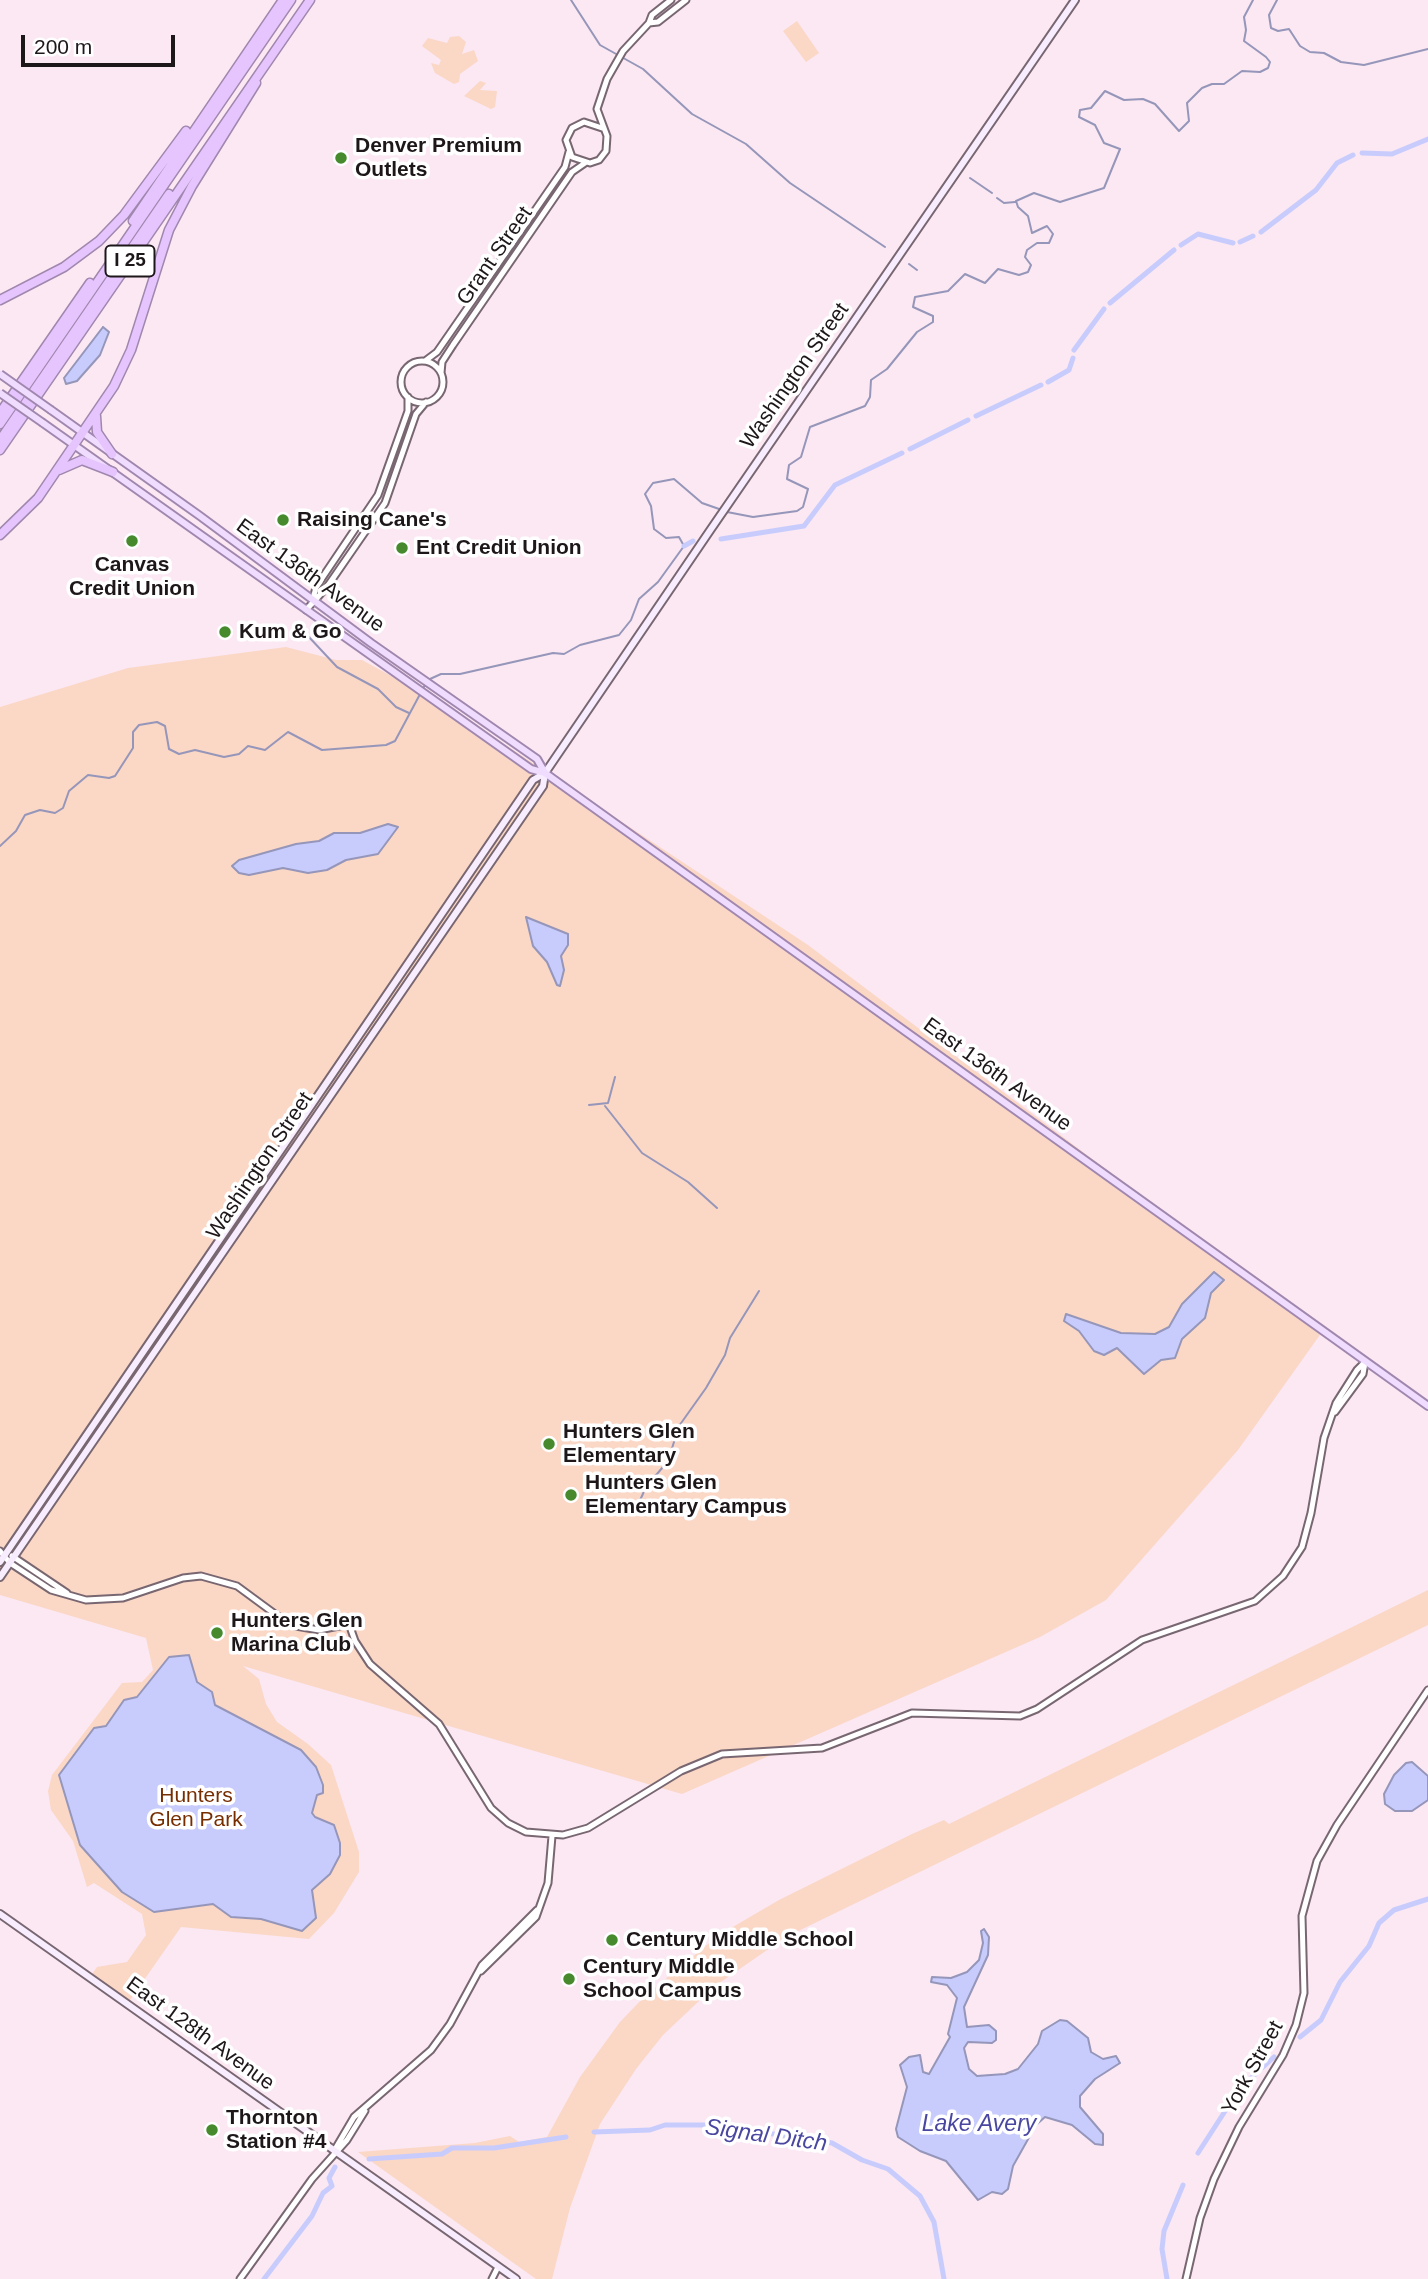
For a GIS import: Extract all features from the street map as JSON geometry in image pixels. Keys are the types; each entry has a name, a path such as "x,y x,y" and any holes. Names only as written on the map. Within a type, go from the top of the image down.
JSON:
{"highway":[{"name":"I 25","path":"0,413 283,0"},
{"path":"0,424 291,0"},
{"path":"0,440 303,0"},
{"name":"I 25","path":"0,450 310,0"},
{"path":"0,535 29,508 57,471 124,368 162,251 181,206 254,88 259,71"},
{"path":"0,300 64,267 99,241 124,215 186,130 197,123"},
{"path":"97,412 97,432 112,454"},
{"path":"57,471 82,460 113,472"}],"main road":[{"name":"Washington Street","path":"0,1577 471,886 541,788 545,773 711,529 1075,0"},
{"name":"East 136th Avenue","path":"0,374 409,670 537,759 545,773"},
{"name":"East 136th Avenue","path":"0,393 531,769 545,773 1428,1406"},
{"name":"Washington Street","path":"0,1562 3,1553 533,780 545,773"},
{"name":"East 128th Avenue","path":"0,1914 516,2279"}],"street":[{"path":"597,109 608,141 606,151 599,160 585,163 575,159 569,152 568,134 597,109 623,51 649,23 652,15 671,0"},
{"path":"649,23 657,22 686,0"},
{"path":"584,122 602,128"},
{"name":"Grant Street","path":"425,361 438,352 566,165 569,152"},
{"name":"Grant Street","path":"441,373 442,362 453,345 573,170 585,163"},
{"path":"306,610 316,587 378,495 408,411 408,397 402,385 403,373 415,362 425,361 434,365 441,373 443,382 440,393 426,402 416,414 385,503 327,587 312,600"},
{"path":"408,397 426,402"},
{"path":"3,1553 51,1590 71,1596 96,1600 123,1598 183,1578 208,1577 237,1586 290,1625 319,1630 349,1624 355,1641 370,1664 439,1724 491,1808 519,1829 552,1836 588,1828 681,1771 722,1754 822,1748 912,1713 1020,1716 1037,1709 1142,1640 1231,1612 1255,1601 1283,1576 1301,1547 1311,1513 1324,1438 1345,1386 1365,1362"},
{"name":"York Street","path":"1186,2279 1200,2218 1214,2179 1239,2127 1283,2055 1296,2025 1304,1993 1302,1916 1317,1861 1337,1825 1428,1690"},
{"path":"240,2279 334,2151 347,2140 366,2108 431,2050 495,1950 537,1910 548,1883 552,1836"},
{"path":"492,2279 498,2267"}],"green space":[{"path":"797,21 819,53 806,62 783,31"},
{"path":"459,36 466,42 462,54 474,50 478,61 460,74 459,82 454,84 435,73 431,63 439,65 441,60 422,46 428,38 447,43 450,37"},
{"path":"480,81 486,83 480,90 497,91 495,107 491,109 464,96"},
{"path":"286,647 336,660 362,660 448,707 808,945 1322,1332 1238,1450 1106,1600 1040,1637 682,1794 243,1666 259,1679 266,1704 277,1722 308,1744 331,1765 359,1852 359,1872 334,1913 309,1939 181,1927 128,2003 90,1977 97,1967 127,1962 146,1935 142,1914 94,1883 87,1887 73,1841 51,1810 48,1791 52,1775 122,1683 142,1682 153,1670 146,1638 0,1595 0,707 128,668"},
{"path":"1428,1590 1428,1625 786,1937 715,1986 663,2035 636,2069 600,2124 570,2208 552,2279 536,2279 358,2152 475,2143 510,2136 519,2142 547,2137 580,2077 620,2022 646,1995 719,1935 779,1900 912,1834 944,1820 949,1824"}],"water":[{"path":"103,327 109,332 100,355 77,381 66,384 64,378"},
{"path":"388,824 398,827 378,854 346,860 327,870 308,873 283,868 249,875 239,873 232,866 239,860 296,844 319,841 334,833 360,833"},
{"path":"526,917 568,934 568,945 561,956 564,970 560,986 557,985 547,962 533,946"},
{"path":"1214,1272 1224,1280 1211,1293 1205,1318 1182,1339 1175,1358 1161,1360 1144,1374 1117,1348 1104,1355 1094,1351 1079,1331 1064,1321 1066,1314 1121,1333 1155,1334 1169,1327 1182,1304"},
{"name":"Hunters Glen Park","path":"189,1655 197,1682 212,1692 215,1705 301,1750 316,1767 323,1793 317,1795 312,1813 334,1825 340,1843 340,1855 330,1874 312,1890 316,1918 302,1931 261,1919 231,1917 213,1904 154,1912 122,1892 80,1845 59,1775 94,1728 106,1726 124,1700 137,1697 169,1657"},
{"path":"1412,1762 1428,1776 1428,1800 1412,1811 1395,1811 1385,1804 1384,1794 1394,1775 1406,1763"},
{"name":"Lake Avery","path":"984,1929 989,1937 988,1955 964,2007 967,2027 989,2025 996,2031 996,2040 992,2043 968,2042 964,2048 969,2069 977,2076 1005,2074 1018,2069 1038,2044 1042,2031 1060,2020 1067,2021 1088,2038 1091,2052 1103,2059 1116,2056 1120,2063 1095,2079 1080,2096 1080,2107 1103,2134 1103,2145 1095,2144 1072,2125 1045,2117 1036,2125 1013,2166 1008,2189 1002,2194 992,2192 978,2200 946,2161 920,2151 898,2137 896,2129 907,2087 900,2065 909,2057 920,2055 923,2072 929,2074 950,2037 948,2034 957,1998 947,1985 931,1982 932,1977 951,1978 967,1972 979,1960 983,1943 981,1931"}],"waterway":[{"path":"571,0 600,45 643,69 692,114 746,144 790,183 885,247"},
{"path":"727,512 753,517 797,511 803,507 808,489 787,479 789,465 801,457 810,427 865,406 870,397 871,380 887,369 917,332 933,322 933,316 913,307 915,297 948,291 965,274 985,283 998,269 1019,275 1028,272 1031,265 1025,257 1027,250 1037,243 1049,243 1053,234 1047,226 1032,233 1028,216 1018,207 1016,201 1034,193 1060,202 1104,188 1120,149 1104,143 1095,125 1079,117 1080,110 1091,108 1105,91 1124,100 1143,99 1155,104 1179,131 1189,121 1187,103 1202,88 1212,84 1224,84 1242,71 1260,72 1268,68 1270,62 1266,57 1244,41 1244,17 1253,0"},
{"path":"1277,0 1269,15 1271,28 1278,31 1289,29 1300,46 1310,52 1324,53 1341,62 1364,65 1428,49"},
{"path":"1362,153 1392,154 1428,139"},
{"path":"1261,232 1316,190 1337,163 1353,155"},
{"path":"970,178 992,193"},
{"path":"997,198 1004,203 1015,202"},
{"path":"1181,245 1198,234 1233,243"},
{"path":"1240,242 1253,236"},
{"path":"1110,303 1174,250"},
{"path":"909,264 917,270"},
{"path":"1074,350 1104,309"},
{"path":"1048,382 1069,370 1073,358"},
{"path":"976,416 1041,385"},
{"path":"910,449 968,420"},
{"path":"721,539 804,526 835,485 902,453"},
{"path":"430,679 441,674 460,674 553,653 564,654 580,645 619,635 631,620 639,599 658,582 684,546 679,537 666,538 654,529 651,506 645,494 653,483 674,479 702,503 722,510"},
{"path":"684,546 693,541"},
{"path":"308,636 337,667 378,689 396,707 409,713"},
{"path":"0,846 16,831 25,815 40,810 55,813 63,808 69,791 88,775 109,778 115,776 133,748 133,732 139,725 157,722 165,726 169,749 179,754 195,750 224,757 239,754 248,746 265,750 288,732 322,750 386,745 395,741 426,683"},
{"path":"589,1105 608,1103 615,1077"},
{"path":"605,1106 642,1153 688,1182 717,1208"},
{"path":"638,1512 637,1507 646,1487 668,1461 679,1426 706,1388 725,1355 730,1338 759,1291"},
{"name":"Signal Ditch","path":"1300,2037 1321,2020 1340,1982 1369,1946 1379,1923 1394,1910 1428,1899"},
{"name":"Signal Ditch","path":"1198,2153 1240,2088 1274,2057"},
{"name":"Signal Ditch","path":"594,2132 650,2130 665,2125 714,2125 832,2143 862,2160 888,2169 920,2196 934,2222 944,2279"},
{"name":"Signal Ditch","path":"369,2159 442,2154 452,2148 494,2148 566,2137"},
{"path":"264,2279 312,2216 323,2193 332,2186 329,2178 335,2167"},
{"name":"Signal Ditch","path":"1167,2279 1162,2249 1164,2231 1183,2185"}],"place":[{"name":"Denver Premium Outlets","path":"341,158"},
{"name":"Raising Cane's","path":"283,520"},
{"name":"Canvas Credit Union","path":"132,541"},
{"name":"Ent Credit Union","path":"402,548"},
{"name":"Kum & Go","path":"225,632"},
{"name":"Hunters Glen Elementary","path":"549,1444"},
{"name":"Hunters Glen Elementary Campus","path":"571,1495"},
{"name":"Hunters Glen Marina Club","path":"217,1633"},
{"name":"Century Middle School","path":"612,1940"},
{"name":"Century Middle School Campus","path":"569,1979"},
{"name":"Thornton Station #4","path":"212,2130"}]}
